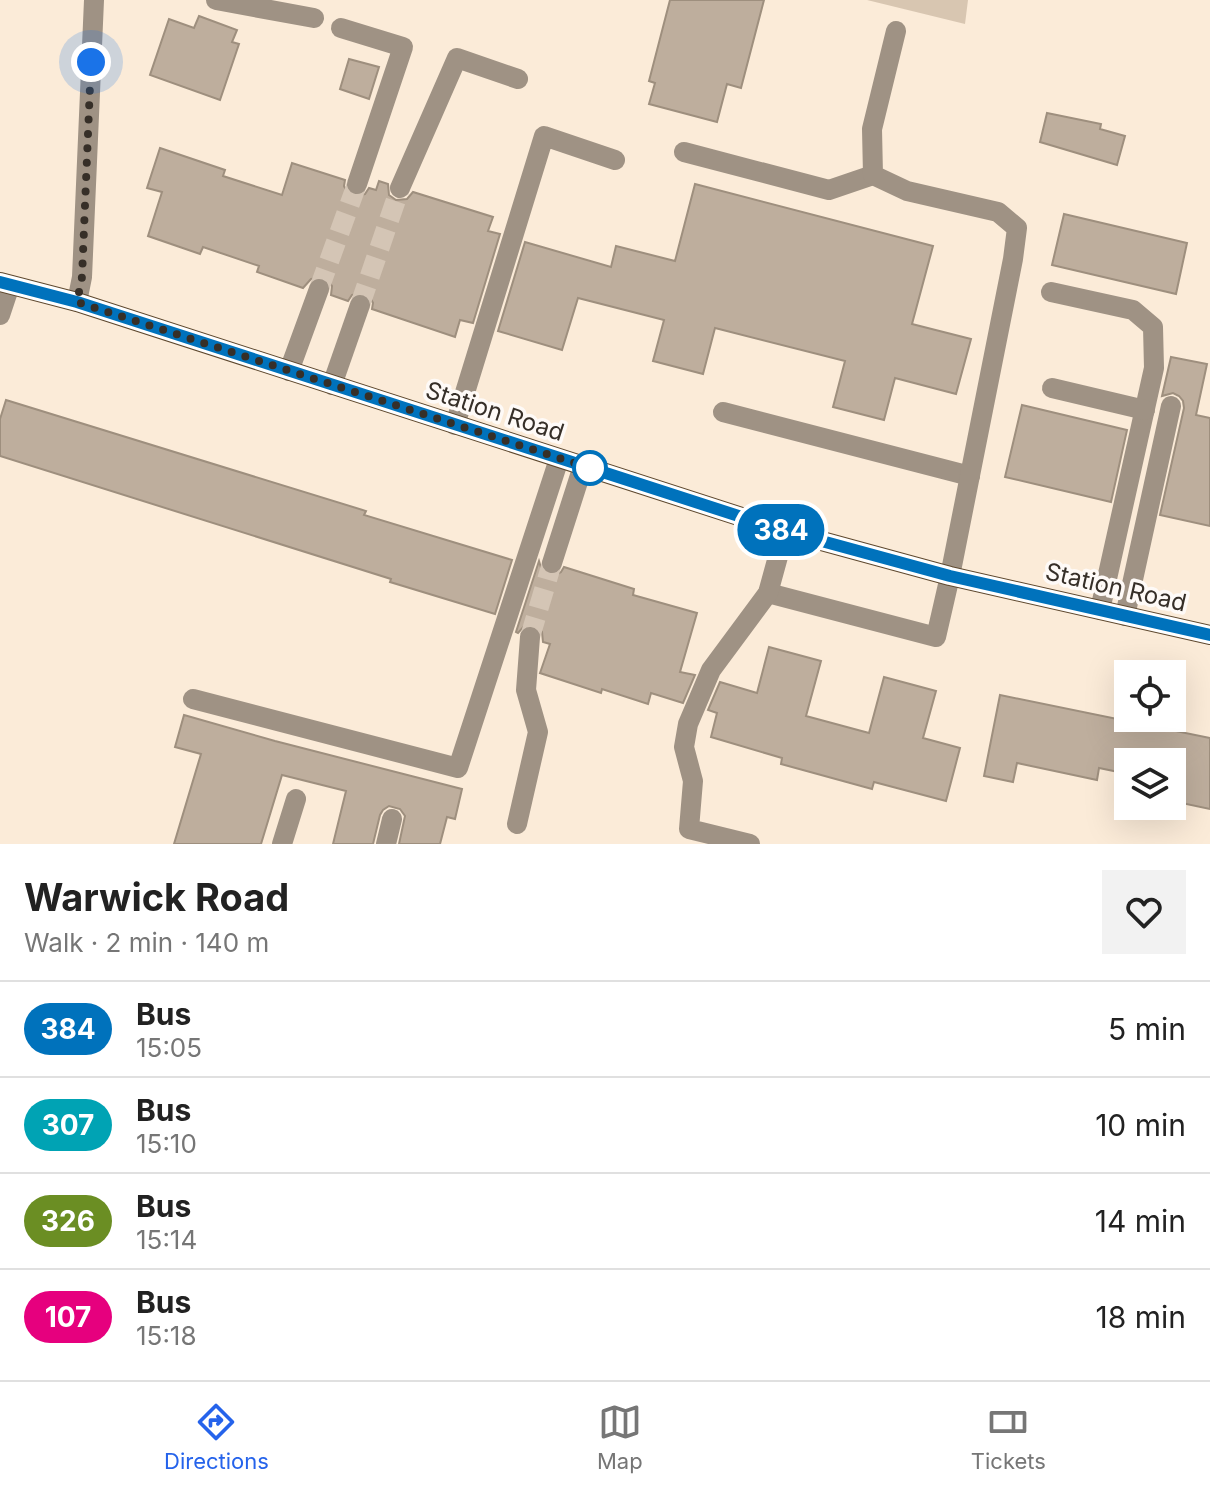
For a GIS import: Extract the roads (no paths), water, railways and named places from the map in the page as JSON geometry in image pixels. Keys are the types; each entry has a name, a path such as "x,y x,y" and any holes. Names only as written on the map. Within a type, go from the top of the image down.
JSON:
{"main road":[{"name":"Station Road","path":"5,283 77,302 785,531 950,576 1210,635"}],"street":[{"path":"77,302 82,277 94,0"},
{"path":"216,0 314,18"},
{"path":"341,28 403,47 357,184"},
{"path":"873,175 872,129 896,31"},
{"path":"400,188 457,58 518,79"},
{"path":"455,425 544,136 615,160"},
{"path":"684,152 829,190 873,175 907,191 998,212 1017,228 936,637 768,593"},
{"path":"0,315 5,283"},
{"path":"289,371 319,289"},
{"path":"1051,292 1133,310 1153,327 1154,368 1100,610"},
{"path":"332,385 360,305"},
{"path":"1052,388 1145,410"},
{"path":"1125,616 1171,406"},
{"path":"723,412 970,476"},
{"path":"193,699 458,768 559,459"},
{"path":"552,563 583,466"},
{"path":"750,844 689,829 693,781 684,747 688,724 711,670 768,593 785,531"},
{"path":"517,824 538,732 526,690 530,637"},
{"path":"282,844 296,799"},
{"path":"386,844 392,819"}],"tunnel":[{"path":"319,289 357,184"},
{"path":"360,305 400,188"},
{"path":"530,637 552,563"}]}
